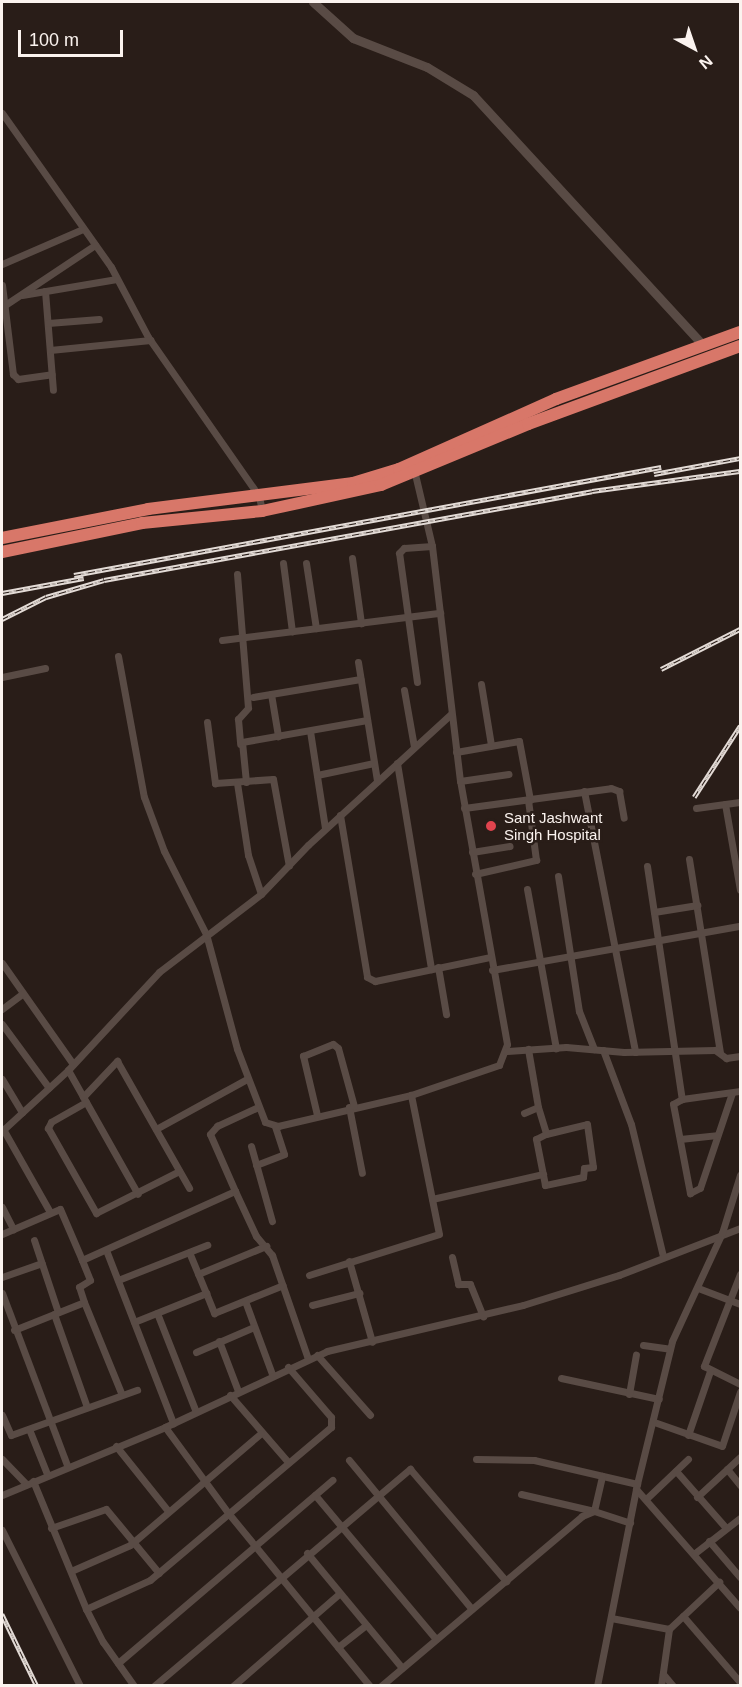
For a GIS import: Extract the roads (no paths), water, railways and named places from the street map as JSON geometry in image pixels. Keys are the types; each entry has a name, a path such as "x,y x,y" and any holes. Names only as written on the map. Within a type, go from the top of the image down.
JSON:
{"highway":[{"path":"2,538 118,514 352,483 399,469 514,415 741,332"},
{"path":"2,552 142,523 262,511 415,474 528,424 741,346"}],"street":[{"path":"313,2 353,38 427,67 473,95 704,346"},
{"path":"2,113 95,245 151,340 259,496 262,511"},
{"path":"2,264 83,229"},
{"path":"3,306 95,245"},
{"path":"18,296 117,279"},
{"path":"2,285 14,376 52,374"},
{"path":"45,291 53,390"},
{"path":"48,323 99,319"},
{"path":"50,350 151,340"},
{"path":"118,656 131,743 146,805 206,934 256,1108 265,1122 275,1126 351,1106 411,1095 492,1070 503,1060 507,1051 464,808 432,546 415,474"},
{"path":"417,682 399,553 404,548 432,546"},
{"path":"352,558 361,623"},
{"path":"283,563 292,631"},
{"path":"306,563 316,628"},
{"path":"237,574 248,709 238,719 246,782"},
{"path":"222,640 440,613"},
{"path":"358,662 377,781"},
{"path":"2,677 45,668"},
{"path":"253,697 360,679"},
{"path":"481,684 491,745"},
{"path":"404,690 414,747"},
{"path":"272,694 278,736"},
{"path":"50,1212 2,1130 71,1067 159,972 261,894 326,828 451,714"},
{"path":"240,744 367,720"},
{"path":"207,722 215,783 273,779 289,866"},
{"path":"310,731 326,828"},
{"path":"456,752 517,740 522,743 536,860 475,874"},
{"path":"317,775 374,763"},
{"path":"397,763 435,968 446,1014"},
{"path":"460,781 508,774"},
{"path":"237,783 248,855 261,894"},
{"path":"464,808 617,789 624,818"},
{"path":"584,792 634,1052"},
{"path":"696,808 741,802"},
{"path":"725,804 741,890"},
{"path":"340,815 365,974 375,981 490,957"},
{"path":"472,852 510,846"},
{"path":"689,859 720,1052 726,1058 741,1056"},
{"path":"647,866 682,1099"},
{"path":"558,876 582,1022 594,1049"},
{"path":"528,889 539,962 556,1048"},
{"path":"654,912 697,905"},
{"path":"492,970 741,926"},
{"path":"2,963 71,1067 85,1100 138,1194"},
{"path":"2,1009 23,993"},
{"path":"2,1024 49,1088"},
{"path":"317,1114 303,1056 333,1044 338,1047 362,1173"},
{"path":"507,1051 556,1048 634,1052 675,1050 720,1052"},
{"path":"528,1049 538,1107 546,1134"},
{"path":"603,1050 631,1124 663,1256"},
{"path":"179,1171 104,1212 94,1210 48,1128 51,1122 85,1100 117,1061 189,1188"},
{"path":"2,1078 22,1112"},
{"path":"156,1130 247,1079"},
{"path":"732,1093 700,1188 693,1193 687,1186 673,1104 682,1099 741,1091"},
{"path":"309,1275 440,1234 411,1095"},
{"path":"524,1113 538,1107"},
{"path":"256,1108 217,1126 210,1134 256,1236 266,1246 283,1285 308,1359"},
{"path":"587,1124 593,1167 584,1168 583,1177 545,1185 536,1139 546,1134 587,1124"},
{"path":"256,1165 284,1154 275,1126"},
{"path":"680,1139 717,1135"},
{"path":"250,1146 272,1221"},
{"path":"432,1199 543,1174"},
{"path":"597,1686 637,1487 670,1349 722,1233 741,1175"},
{"path":"82,1260 235,1191"},
{"path":"2,1207 13,1229"},
{"path":"2,1233 50,1212 61,1210 90,1280 79,1287 122,1395"},
{"path":"2,1496 47,1474 165,1427 272,1374 317,1355 483,1316 619,1275 722,1233 741,1228"},
{"path":"34,1240 87,1407"},
{"path":"118,1280 207,1245"},
{"path":"198,1274 266,1246"},
{"path":"106,1250 173,1423"},
{"path":"189,1252 214,1313 283,1285"},
{"path":"452,1257 458,1284 470,1284 483,1316"},
{"path":"349,1261 372,1342"},
{"path":"2,1277 42,1263"},
{"path":"741,1274 704,1366 710,1371 741,1384"},
{"path":"698,1288 741,1304"},
{"path":"2,1293 67,1466"},
{"path":"134,1322 206,1293"},
{"path":"312,1305 359,1293"},
{"path":"244,1301 272,1374"},
{"path":"14,1330 84,1302"},
{"path":"157,1313 196,1412"},
{"path":"196,1352 254,1327"},
{"path":"219,1341 238,1391"},
{"path":"643,1345 670,1349"},
{"path":"317,1355 370,1415"},
{"path":"628,1394 636,1355"},
{"path":"86,1609 138,1587 159,1573 331,1427 333,1420 288,1367"},
{"path":"688,1435 710,1371"},
{"path":"561,1378 659,1399"},
{"path":"2,1415 11,1435 137,1390"},
{"path":"654,1422 723,1446 741,1392"},
{"path":"230,1395 288,1462"},
{"path":"165,1427 229,1514 370,1686"},
{"path":"29,1429 47,1474"},
{"path":"70,1571 134,1542 204,1479 261,1433"},
{"path":"116,1446 168,1511"},
{"path":"697,1497 741,1457"},
{"path":"2,1459 29,1482 86,1609 134,1686"},
{"path":"476,1459 534,1460 637,1487 741,1608"},
{"path":"349,1460 472,1609"},
{"path":"646,1499 688,1460"},
{"path":"727,1469 741,1485"},
{"path":"154,1686 340,1525 412,1470 506,1581"},
{"path":"676,1471 726,1528"},
{"path":"594,1511 602,1476"},
{"path":"118,1663 332,1480"},
{"path":"315,1494 436,1639"},
{"path":"521,1494 594,1511 630,1523"},
{"path":"51,1528 104,1509 159,1573"},
{"path":"381,1686 582,1516 594,1511"},
{"path":"695,1553 726,1528 739,1521"},
{"path":"2,1530 80,1686"},
{"path":"710,1541 741,1577"},
{"path":"307,1553 402,1668"},
{"path":"661,1686 669,1629 718,1582"},
{"path":"236,1685 339,1594"},
{"path":"683,1616 741,1682"},
{"path":"611,1618 669,1629"},
{"path":"339,1647 366,1625"},
{"path":"663,1674 673,1686"}],"railway":[{"path":"654,474 740,458"},
{"path":"74,575 661,467"},
{"path":"2,619 46,597 104,580 592,491 740,471"},
{"path":"2,593 84,578"},
{"path":"661,669 740,629"},
{"path":"694,797 740,726"},
{"path":"2,1614 37,1686"}],"place":[{"name":"Sant Jashwant Singh Hospital","path":"491,826"}]}
